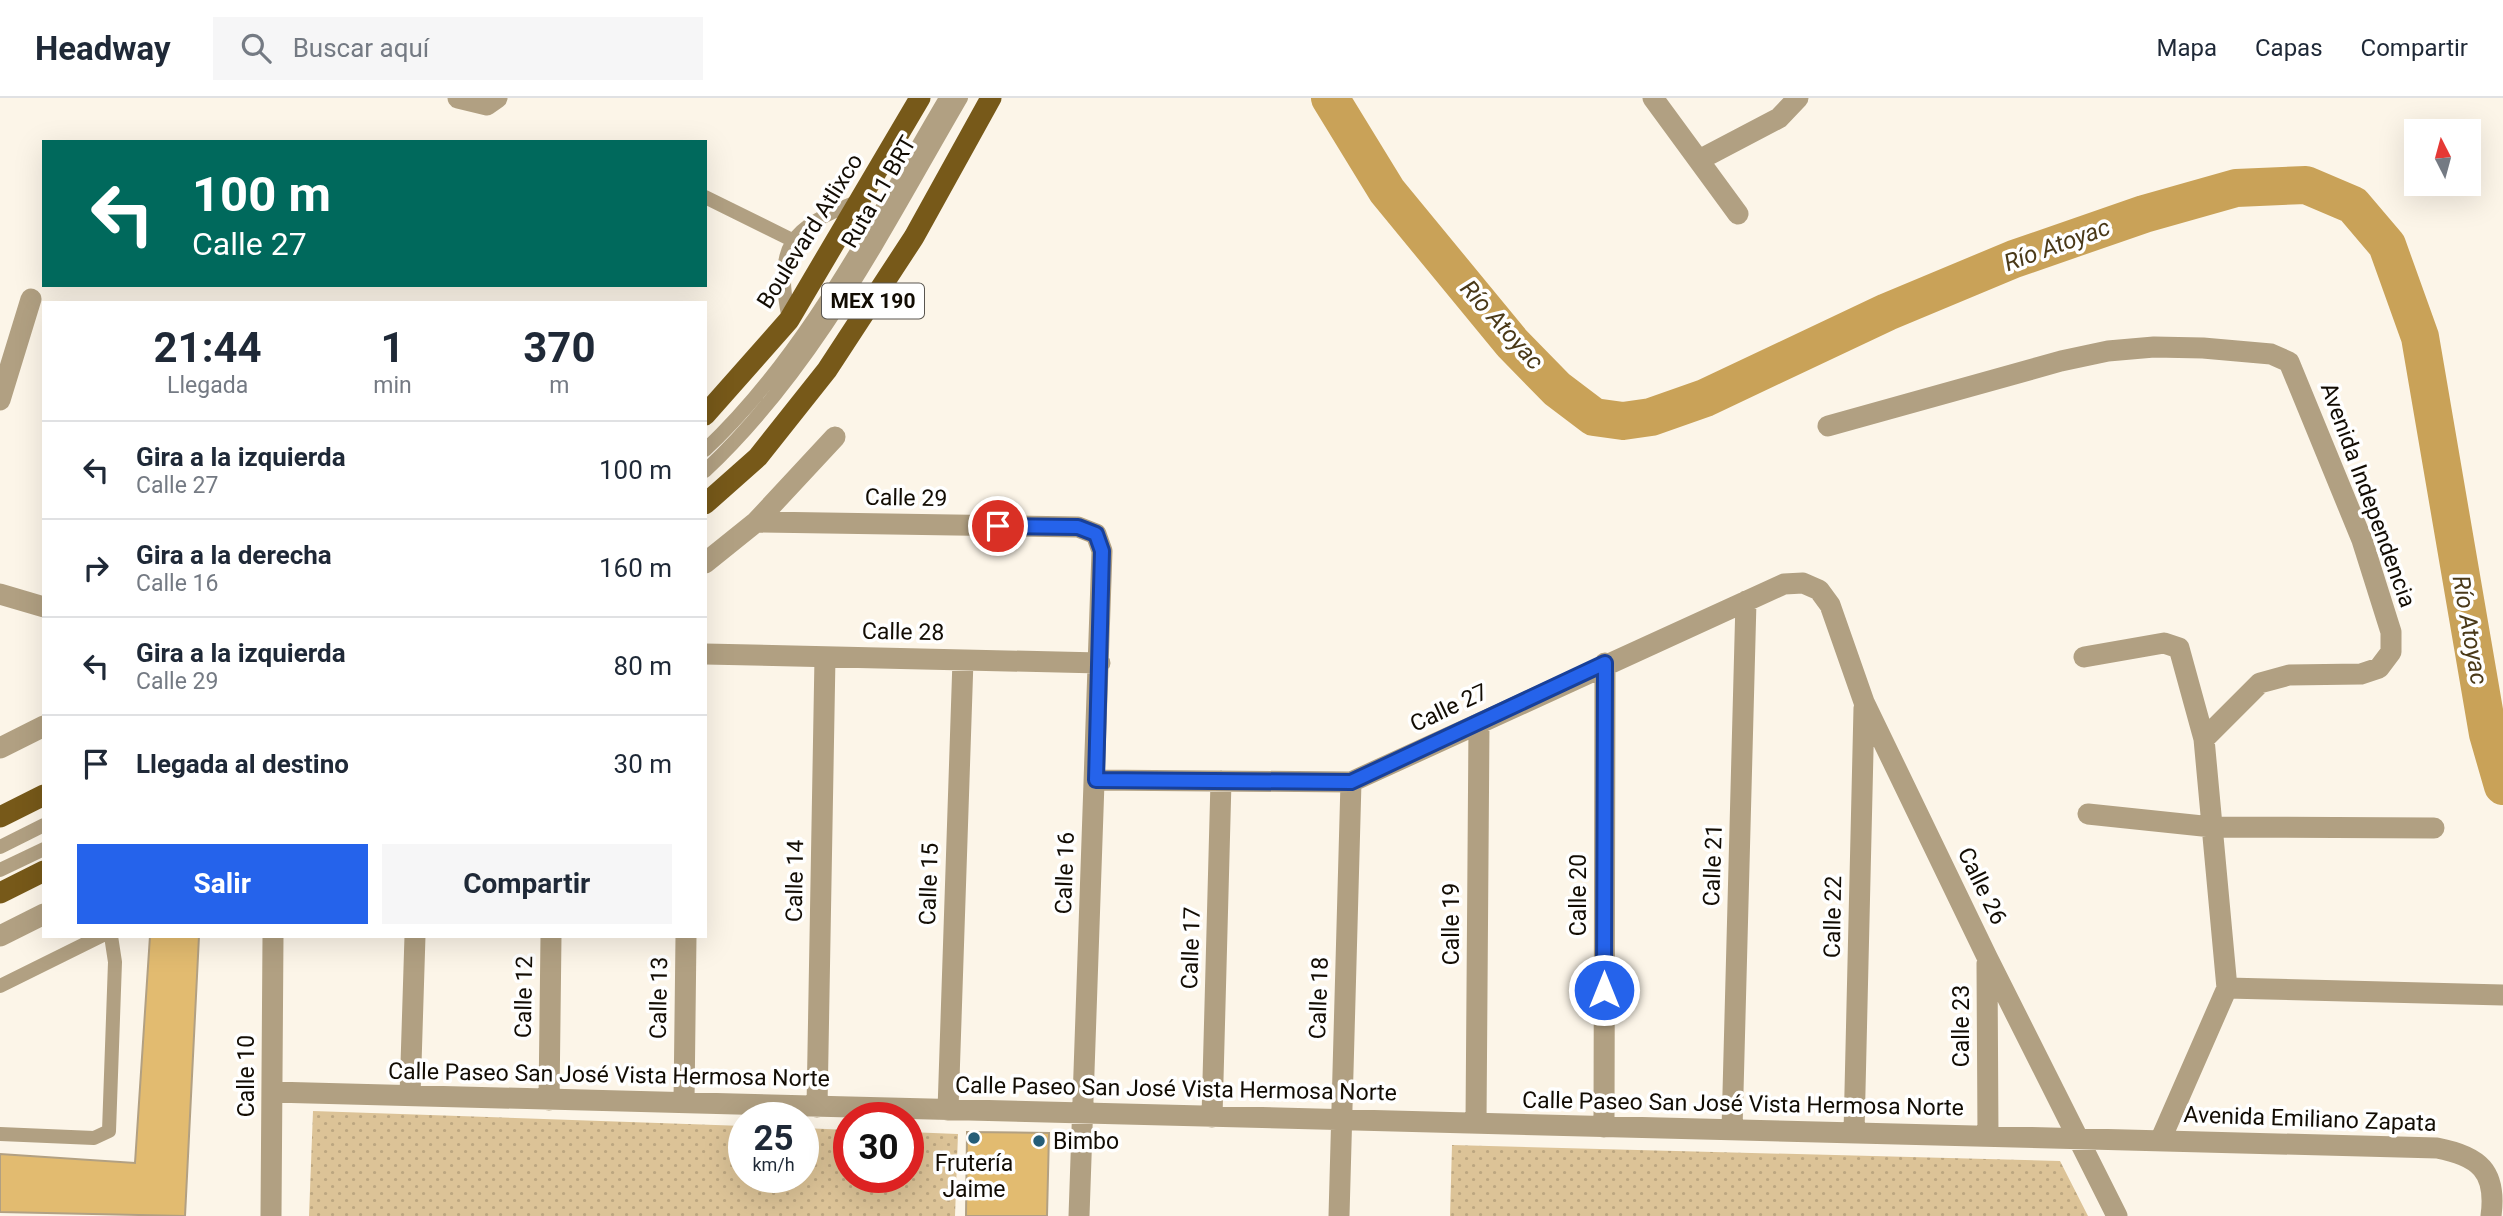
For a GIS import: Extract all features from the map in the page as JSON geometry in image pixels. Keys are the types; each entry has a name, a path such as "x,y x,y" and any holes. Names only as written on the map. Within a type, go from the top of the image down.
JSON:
{"main road":[{"name":"Boulevard Atlixco","path":"707,413 789,320 920,98"},
{"name":"MEX 190","path":"707,502 758,457 827,370 914,237 991,98"},
{"path":"0,817 42,796"},
{"path":"0,893 42,872"}],"street":[{"path":"458,98 492,101"},
{"path":"1653,98 1738,214"},
{"path":"1699,160 1779,118 1798,98"},
{"path":"0,400 31,299"},
{"name":"Avenida Independencia","path":"1828,426 2108,351 2154,347 2203,348 2271,354 2289,362 2362,540 2391,632 2391,652 2379,667 2361,674 2289,675 2260,683 2204,739"},
{"path":"707,561 756,523 835,437"},
{"name":"Calle 29","path":"756,523 1078,527 1096,534"},
{"name":"Calle 16","path":"1079,1216 1100,663 1102,551 1096,534"},
{"name":"Calle 27","path":"1096,780 1351,782 1605,663 1784,584 1803,583"},
{"name":"Calle 26","path":"1803,583 1819,590 1830,605 1864,702 1987,957 2117,1216"},
{"path":"0,594 42,606"},
{"name":"Calle 21","path":"1732,1130 1746,601"},
{"path":"2084,657 2164,643 2179,648 2204,739 2227,988 2160,1141"},
{"name":"Calle 28","path":"707,654 1100,663"},
{"name":"Calle 14","path":"817,1102 825,657"},
{"name":"Calle 15","path":"948,1110 963,660"},
{"name":"Calle 20","path":"1604,1127 1605,663"},
{"name":"Calle 22","path":"1854,1133 1864,702"},
{"name":"Calle 19","path":"1476,1123 1479,724"},
{"path":"0,748 42,727"},
{"name":"Calle 17","path":"1212,1117 1222,781"},
{"name":"Calle 18","path":"1339,1216 1351,782"},
{"path":"2088,814 2212,827 2434,828"},
{"path":"0,936 42,915"},
{"name":"Calle 10","path":"271,1216 273,938"},
{"path":"410,1096 415,938"},
{"name":"Calle 12","path":"549,1100 551,938"},
{"name":"Calle 13","path":"684,1103 686,938"},
{"name":"Calle 23","path":"1987,957 1988,1136"},
{"path":"2227,988 2503,995"},
{"name":"Calle Paseo San José Vista Hermosa Norte","path":"272,1092 728,1104"},
{"name":"Calle Paseo San José Vista Hermosa Norte","path":"819,1107 2079,1139"},
{"name":"Avenida Emiliano Zapata","path":"2079,1139 2437,1148 2463,1153 2482,1165 2491,1182 2491,1216"}],"lane":[{"name":"Ruta L1 BRT","path":"707,448 752,401 810,324 946,98"},
{"name":"Ruta L1 BRT","path":"707,469 755,421 820,335 961,98"},
{"path":"707,198 792,240"},
{"path":"789,320 783,289 783,267 792,240 807,224 861,201"},
{"path":"0,847 42,826"},
{"path":"0,870 42,850"},
{"path":"0,986 97,938"},
{"path":"0,1134 94,1138 109,1131 115,962 111,938"}],"shaded area":[{"path":"313,1111 728,1125 728,1193 819,1193 819,1129 833,1129 833,1193 924,1193 924,1133 958,1134 955,1216 309,1216"},
{"path":"1452,1145 2060,1161 2088,1216 1450,1216"}],"building":[{"path":"150,938 199,938 185,1216 0,1212 0,1154 135,1163"},
{"path":"967,1132 1049,1133 1047,1216 966,1216"}],"waterway":[{"name":"Río Atoyac","path":"1330,98 1387,191 1512,343 1557,389 1594,417 1623,421 1651,417 1705,398 1887,312 2014,259 2144,214 2236,188 2306,185 2353,205 2387,245 2420,337 2488,734 2503,786"}],"place":[{"name":"Frutería Jaime","path":"974,1138"},
{"name":"Bimbo","path":"1039,1141"}],"route":[{"path":"998,526 1078,527 1096,534 1102,551 1096,780 1351,782 1605,663 1604,990"}]}
